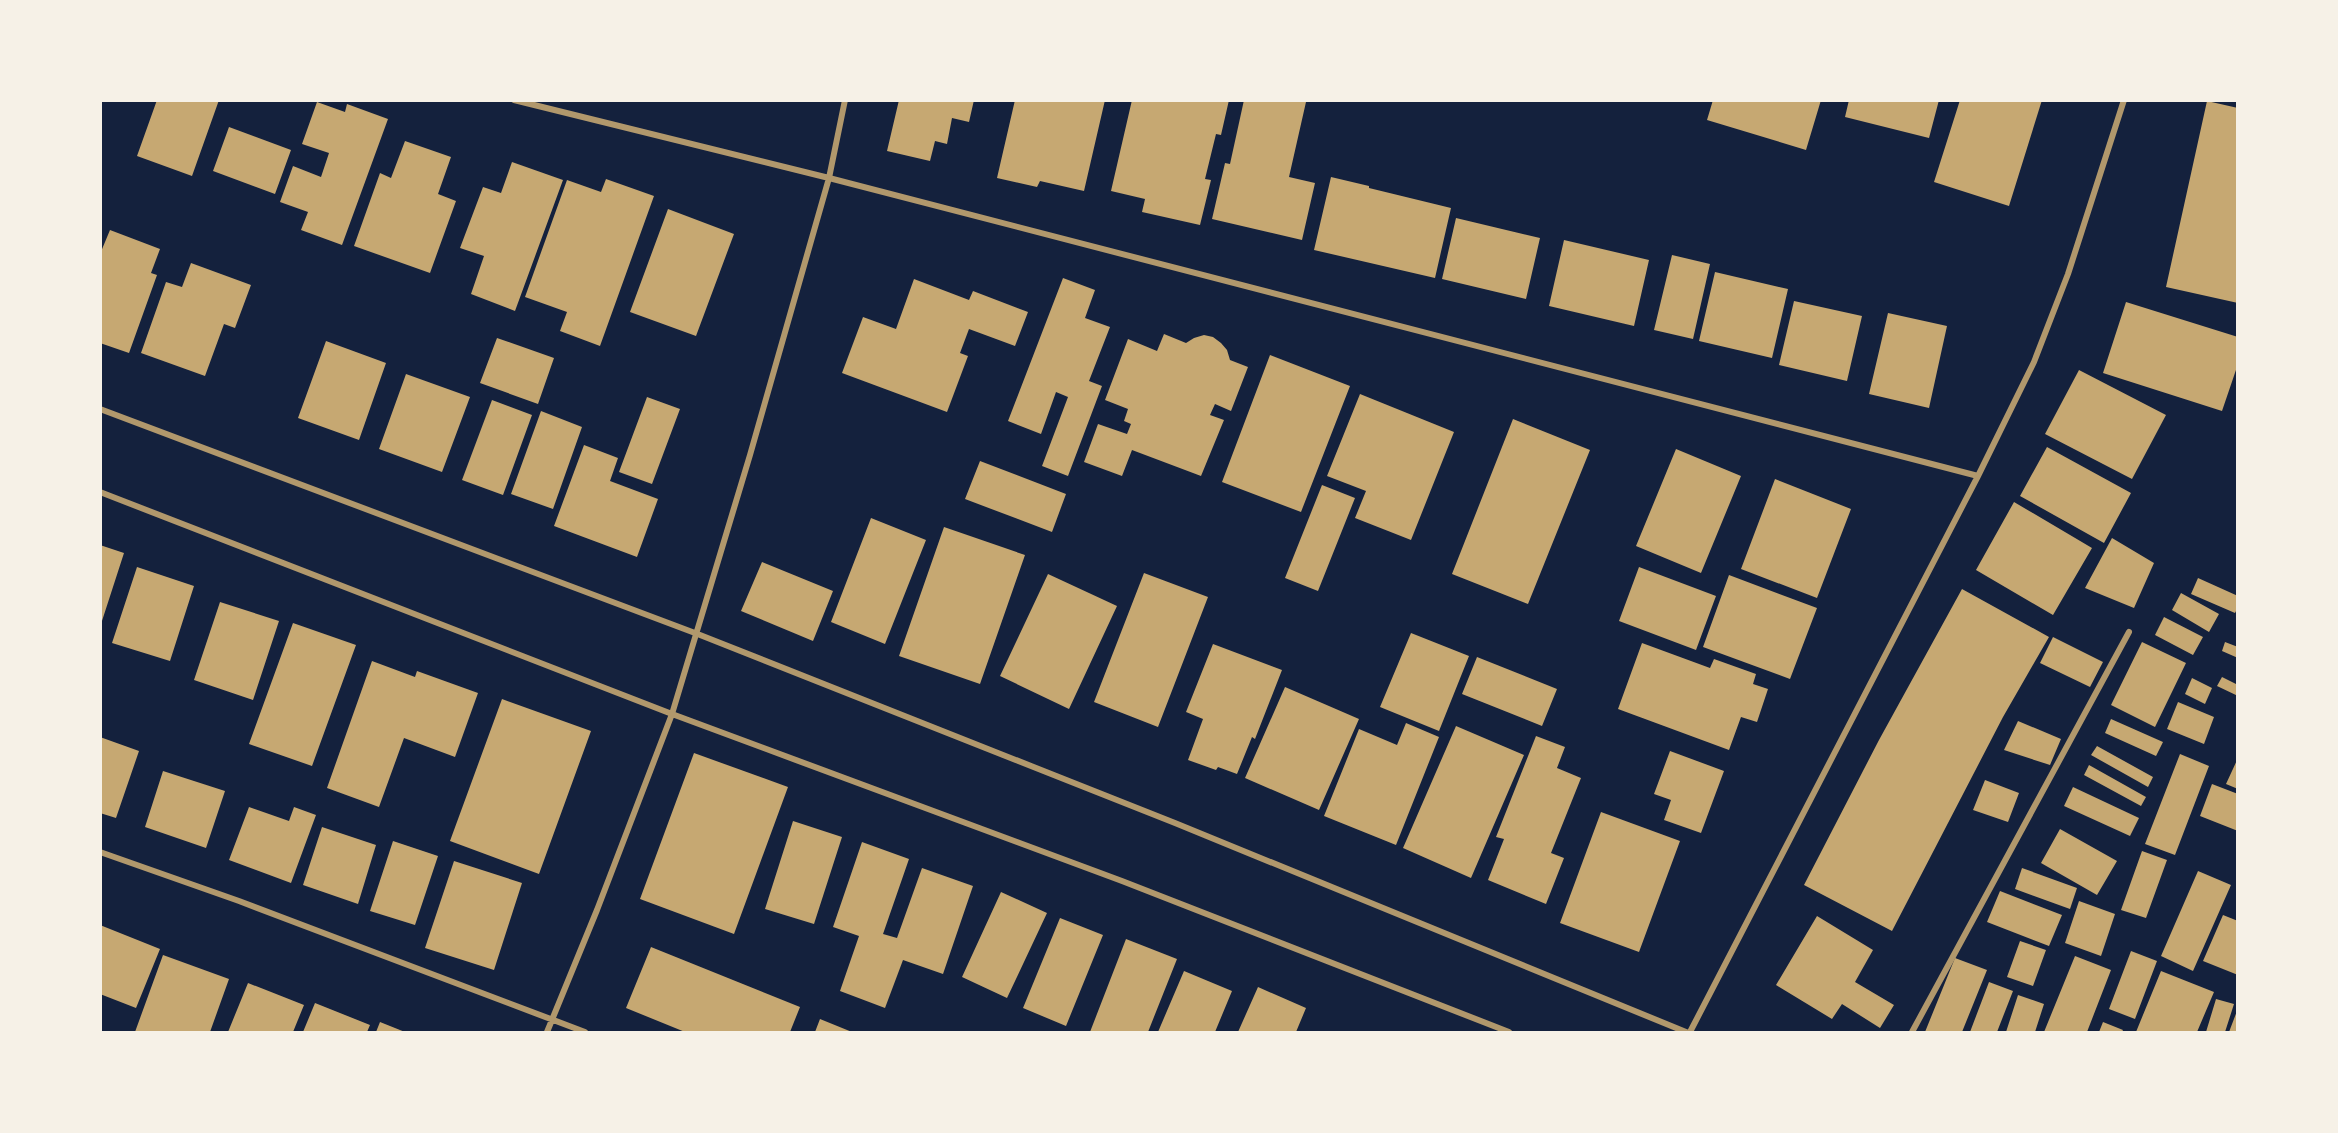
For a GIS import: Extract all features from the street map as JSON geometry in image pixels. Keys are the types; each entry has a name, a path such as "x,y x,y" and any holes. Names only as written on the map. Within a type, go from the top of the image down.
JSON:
{"street":[{"path":"514,100 829,178 1978,476"},
{"path":"547,1032 597,910 672,714 750,455 829,178 845,100"},
{"path":"100,409 695,633 1175,823 1688,1032 1978,476 2034,362 2068,274 2124,100"},
{"path":"100,492 672,714 1122,881 1509,1032"},
{"path":"1912,1032 2129,632"},
{"path":"100,852 239,901 585,1032"}],"building":[{"path":"157,100 219,100 192,176 137,156"},
{"path":"899,100 974,100 969,122 952,118 947,144 935,141 930,161 887,151"},
{"path":"1015,100 1105,100 1084,191 1040,181 1037,187 997,178"},
{"path":"1132,100 1229,100 1221,135 1216,134 1205,179 1211,180 1200,225 1142,212 1145,199 1111,191"},
{"path":"1244,100 1306,102 1289,177 1315,183 1302,240 1212,219 1225,163 1230,164"},
{"path":"1713,100 1821,100 1806,150 1707,120"},
{"path":"1849,100 1939,100 1929,138 1845,117"},
{"path":"1960,100 2042,100 2009,206 1934,182"},
{"path":"2207,101 2238,108 2238,303 2166,287"},
{"path":"317,102 345,112 347,104 388,119 342,245 301,230 308,212 280,202 293,166 321,177 329,153 302,144"},
{"path":"229,127 291,150 275,194 213,171"},
{"path":"405,141 451,157 438,194 456,201 430,273 354,246 380,173 391,178"},
{"path":"512,162 563,180 515,311 471,294 484,256 460,248 483,187 501,193"},
{"path":"1331,177 1451,208 1435,278 1314,250"},
{"path":"606,179 654,196 600,346 560,331 567,312 525,297 567,180 601,192"},
{"path":"668,209 734,234 696,336 630,312"},
{"path":"1456,218 1540,238 1526,299 1442,279"},
{"path":"110,230 160,249 151,273 157,275 129,353 100,343 100,254"},
{"path":"1564,240 1649,260 1634,326 1549,306"},
{"path":"1672,255 1710,264 1693,339 1654,330"},
{"path":"191,263 251,285 235,328 224,324 205,376 141,353 166,282 182,287"},
{"path":"1715,272 1788,289 1772,358 1699,341"},
{"path":"1063,278 1095,290 1085,318 1110,327 1089,381 1102,386 1068,476 1042,466 1068,397 1056,392 1041,434 1008,421"},
{"path":"914,279 969,300 973,291 1028,312 1015,346 969,329 960,353 968,356 947,412 842,373 863,317 896,329"},
{"path":"1794,301 1862,316 1847,381 1779,365"},
{"path":"2126,302 2238,337 2238,364 2222,411 2103,373"},
{"path":"1888,313 1947,326 1929,408 1869,394"},
{"path":"1164,334 1186,343 1204,335 1213,337 1227,350 1230,360 1248,367 1231,411 1215,404 1210,415 1224,420 1201,476 1132,450 1122,476 1084,462 1098,424 1127,434 1131,424 1124,421 1128,409 1105,400 1128,339 1157,351"},
{"path":"497,338 554,358 538,404 480,383"},
{"path":"326,341 386,363 359,440 298,418"},
{"path":"1270,355 1350,386 1301,512 1222,482"},
{"path":"2079,370 2166,415 2132,479 2045,434"},
{"path":"406,374 470,397 442,472 379,449"},
{"path":"1360,394 1454,432 1411,540 1355,518 1366,491 1327,476"},
{"path":"647,397 680,409 652,484 619,472"},
{"path":"492,400 532,415 503,495 462,480"},
{"path":"541,411 582,427 553,509 511,494"},
{"path":"1513,419 1590,450 1528,604 1452,574"},
{"path":"584,445 618,458 610,481 658,499 637,557 554,526"},
{"path":"2047,447 2131,493 2104,543 2020,496"},
{"path":"1676,449 1741,476 1701,573 1636,546"},
{"path":"980,461 1066,494 1052,532 965,499"},
{"path":"1775,479 1851,509 1817,598 1741,569"},
{"path":"1322,485 1355,498 1318,591 1285,578"},
{"path":"2014,502 2092,548 2053,615 1976,570"},
{"path":"871,518 926,540 885,644 831,622"},
{"path":"944,527 1025,555 980,684 899,656"},
{"path":"2112,538 2154,563 2134,608 2085,588"},
{"path":"100,545 124,553 101,624 100,623"},
{"path":"762,562 833,591 813,641 741,611"},
{"path":"137,567 194,586 170,661 112,643"},
{"path":"1639,567 1716,596 1696,650 1619,621"},
{"path":"1144,573 1208,597 1158,727 1094,702"},
{"path":"1048,574 1117,606 1069,709 1000,676"},
{"path":"1729,575 1817,608 1790,679 1703,647"},
{"path":"2198,578 2238,596 2238,607 2235,613 2191,594"},
{"path":"1962,589 2049,637 2003,717 1892,931 1804,885 1879,740"},
{"path":"2181,593 2219,614 2209,632 2172,610"},
{"path":"220,602 279,621 253,700 194,680"},
{"path":"2164,617 2203,637 2193,655 2155,635"},
{"path":"293,623 356,645 312,766 249,744"},
{"path":"1411,633 1469,656 1439,731 1380,707"},
{"path":"2053,637 2103,662 2090,687 2040,663"},
{"path":"2142,642 2186,663 2155,727 2111,705"},
{"path":"2225,642 2238,647 2238,658 2222,651"},
{"path":"1642,643 1710,668 1714,659 1756,674 1753,684 1768,689 1757,722 1741,717 1729,750 1618,709"},
{"path":"1213,644 1282,670 1255,739 1252,737 1237,774 1218,767 1216,770 1188,760 1203,719 1186,712"},
{"path":"1477,657 1557,689 1542,726 1462,694"},
{"path":"372,661 415,677 417,671 478,693 455,757 404,738 379,807 327,788"},
{"path":"2222,677 2238,685 2238,696 2217,686"},
{"path":"2192,678 2212,688 2205,704 2185,694"},
{"path":"1285,687 1359,719 1319,810 1245,778"},
{"path":"502,699 591,731 539,874 450,841"},
{"path":"2178,702 2214,717 2204,744 2167,729"},
{"path":"2111,719 2163,742 2156,756 2105,733"},
{"path":"2018,721 2061,739 2050,765 2004,750"},
{"path":"1406,723 1439,737 1396,845 1324,816 1359,729 1397,745"},
{"path":"1456,726 1524,755 1471,878 1403,848"},
{"path":"1536,736 1565,747 1557,768 1581,778 1551,853 1564,858 1546,904 1488,880 1504,839 1496,837"},
{"path":"100,737 139,751 116,818 100,813"},
{"path":"2097,746 2153,777 2148,787 2091,755"},
{"path":"1670,751 1724,771 1701,833 1664,820 1671,800 1654,794"},
{"path":"694,753 788,787 734,934 640,899"},
{"path":"2180,754 2209,766 2175,855 2145,844"},
{"path":"2238,758 2238,789 2226,784"},
{"path":"2089,765 2146,797 2141,806 2084,775"},
{"path":"163,771 225,791 206,848 145,827"},
{"path":"1985,780 2019,793 2008,822 1973,810"},
{"path":"2212,784 2238,794 2238,831 2200,816"},
{"path":"2073,787 2139,818 2130,836 2064,806"},
{"path":"249,807 289,821 294,807 316,815 291,883 229,860"},
{"path":"1601,812 1680,841 1639,952 1560,923"},
{"path":"793,821 842,837 814,924 765,909"},
{"path":"322,827 376,845 358,904 303,885"},
{"path":"2060,829 2117,861 2097,895 2041,863"},
{"path":"393,841 438,856 415,925 370,911"},
{"path":"862,842 909,859 883,934 897,938 922,868 973,886 943,974 903,960 885,1008 840,991 859,936 833,927"},
{"path":"2142,851 2167,860 2146,918 2121,910"},
{"path":"454,861 522,883 494,970 425,948"},
{"path":"2022,868 2077,888 2070,909 2015,889"},
{"path":"2198,871 2231,885 2193,971 2161,956"},
{"path":"2000,891 2062,915 2049,946 1987,922"},
{"path":"1001,892 1047,913 1007,998 962,977"},
{"path":"2079,901 2115,914 2101,956 2065,943"},
{"path":"2223,915 2238,921 2238,975 2203,961"},
{"path":"1817,916 1873,950 1855,982 1894,1005 1880,1028 1842,1004 1832,1019 1776,985"},
{"path":"1060,918 1103,935 1066,1026 1023,1008"},
{"path":"100,925 160,949 136,1008 100,994"},
{"path":"1126,939 1177,959 1148,1032 1090,1032"},
{"path":"2020,941 2046,950 2033,986 2007,977"},
{"path":"651,947 800,1007 790,1032 685,1032 626,1008"},
{"path":"2131,951 2157,961 2135,1019 2109,1009"},
{"path":"163,955 229,979 210,1032 135,1032"},
{"path":"2075,956 2111,970 2087,1032 2044,1032"},
{"path":"1955,958 1987,970 1962,1032 1925,1032"},
{"path":"1184,971 1232,991 1215,1032 1158,1032"},
{"path":"2161,971 2214,992 2197,1032 2136,1032"},
{"path":"1989,982 2013,991 1997,1032 1970,1032"},
{"path":"248,983 304,1005 293,1032 228,1032"},
{"path":"1258,987 1306,1008 1296,1032 1238,1032"},
{"path":"2018,995 2044,1004 2035,1032 2006,1032"},
{"path":"2216,999 2234,1004 2225,1032 2206,1032"},
{"path":"315,1003 370,1025 367,1032 303,1032"},
{"path":"2237,1011 2238,1032 2229,1032"},
{"path":"820,1019 852,1032 815,1032"},
{"path":"380,1022 405,1032 376,1032"},
{"path":"2103,1022 2123,1030 2122,1032 2099,1032"}]}
